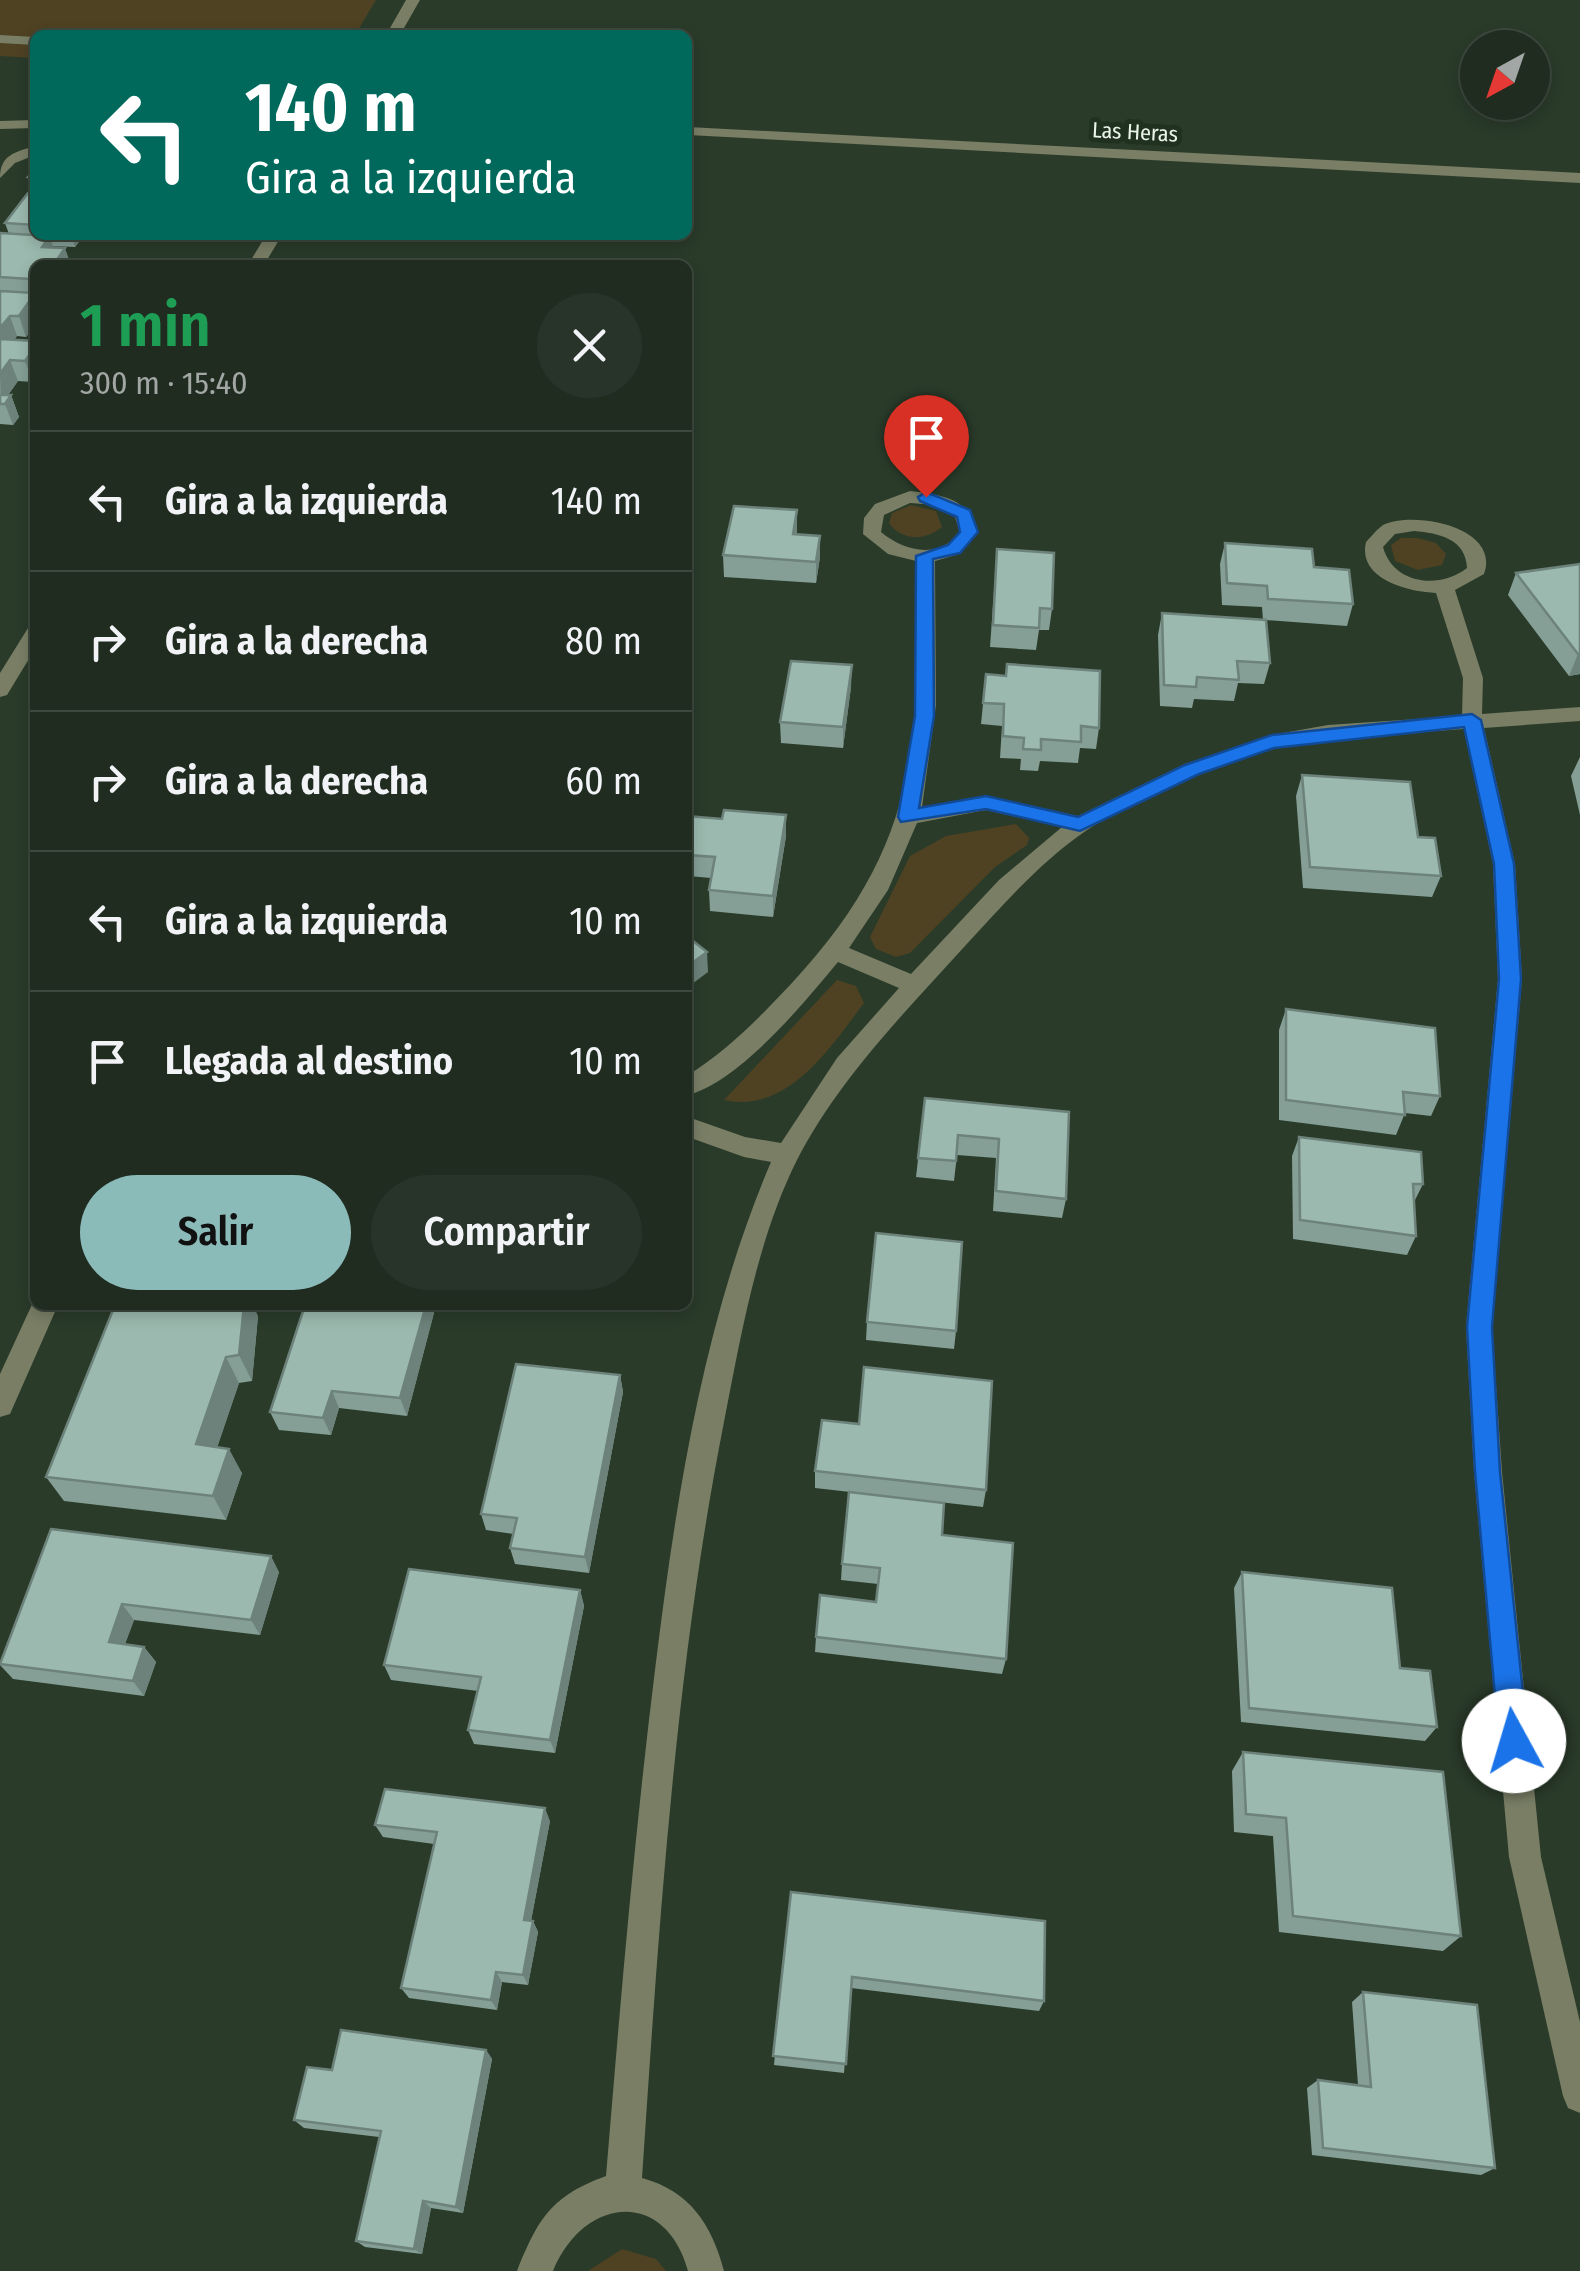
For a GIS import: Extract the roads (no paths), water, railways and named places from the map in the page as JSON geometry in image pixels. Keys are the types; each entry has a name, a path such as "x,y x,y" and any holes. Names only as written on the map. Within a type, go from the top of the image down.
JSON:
{"street":[{"path":"396,30 413,0"},
{"path":"0,39 30,41"},
{"path":"0,125 30,124"},
{"name":"Las Heras","path":"692,131 1580,178"},
{"path":"0,173 10,160 30,152"},
{"path":"926,497 964,514 969,532 964,542 940,554 924,556 892,550 872,534 871,524 882,506 926,497"},
{"path":"1418,525 1465,540 1475,550 1477,570 1470,578 1444,588 1392,576 1374,556 1378,537 1388,530 1418,525"},
{"path":"692,1083 769,1022 836,952 896,852 908,817 925,716 924,556"},
{"path":"1444,588 1474,678 1472,720 1504,864 1510,979 1479,1327 1488,1472 1525,1857 1580,2096"},
{"path":"0,690 30,640"},
{"path":"623,2191 647,1866 686,1539 726,1340 760,1218 787,1154 846,1065 915,985 1006,886 1080,824 1192,770 1272,742 1472,720 1580,714"},
{"path":"908,817 986,802 1080,824"},
{"path":"836,952 915,985"},
{"path":"692,1128 744,1147 787,1154"},
{"path":"0,1405 43,1310"},
{"path":"535,2271 547,2240 568,2214 594,2197 623,2191 650,2196 675,2209 693,2232 706,2271"}]}
